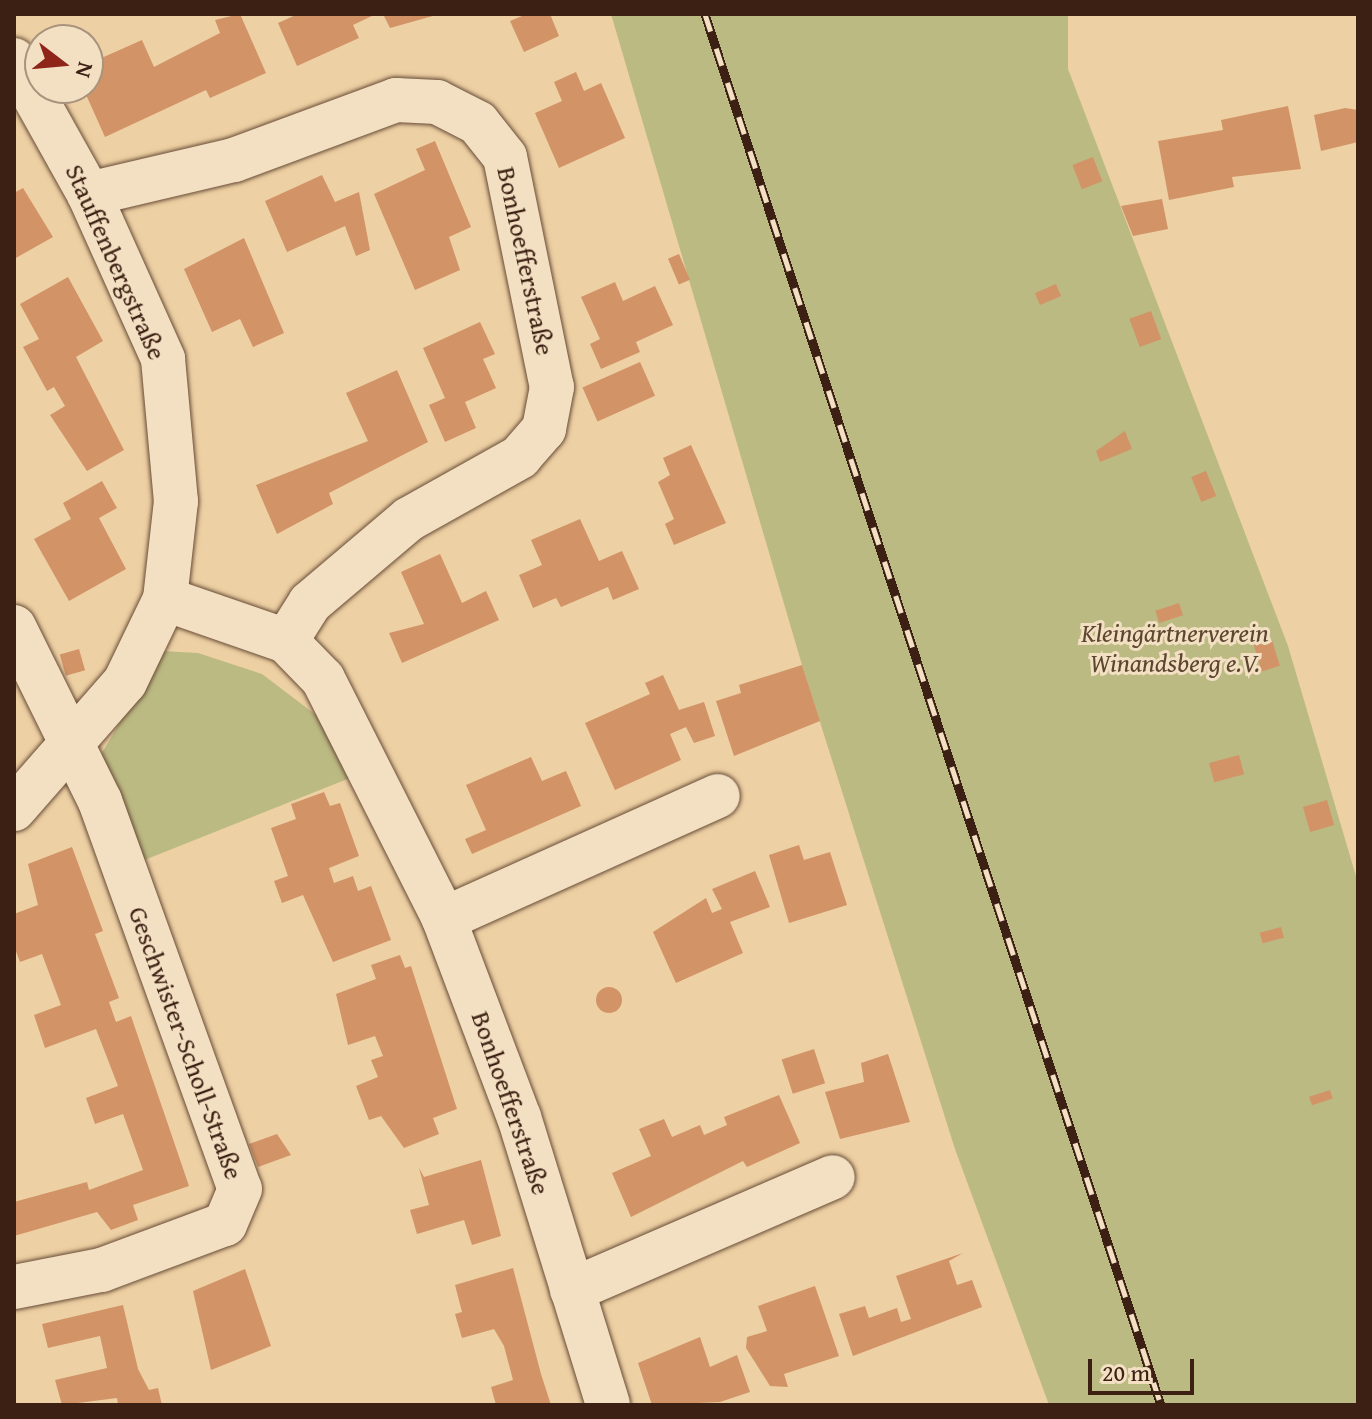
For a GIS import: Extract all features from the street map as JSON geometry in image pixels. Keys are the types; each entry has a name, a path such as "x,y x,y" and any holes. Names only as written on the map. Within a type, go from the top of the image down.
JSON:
{"street":[{"name":"Stauffenbergstraße","path":"14,60 89,194 163,359 176,501 165,599 125,682 75,745 14,809"},
{"name":"Bonhoefferstraße","path":"89,194 234,160 396,100 437,102 478,123 505,157 552,387 544,429 520,457 409,519 310,603 286,641"},
{"name":"Bonhoefferstraße","path":"165,599 286,641 323,679 444,919 519,1117 608,1405"},
{"name":"Geschwister-Scholl-Straße","path":"14,627 75,745 240,1189 225,1224 101,1270 14,1287"},
{"path":"444,919 718,796"},
{"path":"572,1290 833,1177"}],"green space":[{"name":"Kleingärtnerverein Winandsberg e.V.","path":"611,14 1068,14 1068,69 1288,646 1358,883 1358,1405 1049,1405 955,1149 802,665"},
{"path":"162,651 198,653 262,674 316,715 350,778 137,863 99,758"}],"building":[{"path":"240,14 266,73 210,98 206,90 105,137 90,104 104,104 104,57 142,40 154,67 220,33 215,20"},
{"path":"298,14 376,14 353,25 359,38 297,66 278,23"},
{"path":"383,14 440,14 390,28"},
{"path":"527,14 550,14 559,36 524,52 510,21"},
{"path":"576,72 584,91 601,83 625,138 559,168 535,113 562,101 554,82"},
{"path":"1288,106 1301,169 1232,177 1234,187 1169,200 1158,141 1223,130 1221,120"},
{"path":"1345,108 1358,110 1358,142 1321,151 1314,115"},
{"path":"435,141 471,227 449,237 460,270 415,290 374,194 425,170 416,149"},
{"path":"1093,157 1102,181 1082,189 1072,165"},
{"path":"322,175 335,202 359,192 370,250 356,256 345,226 287,252 265,201"},
{"path":"23,188 53,237 14,259 14,193"},
{"path":"1162,199 1168,229 1133,236 1121,206"},
{"path":"244,238 284,333 253,347 240,319 212,332 184,269"},
{"path":"679,254 690,280 679,284 668,259"},
{"path":"68,277 103,341 76,357 124,450 87,471 50,415 65,406 54,387 47,391 23,347 39,339 20,304"},
{"path":"615,282 623,301 655,286 673,325 636,342 640,352 601,369 590,344 600,339 581,297"},
{"path":"1056,284 1061,296 1040,305 1035,293"},
{"path":"1151,311 1161,339 1140,347 1129,319"},
{"path":"480,322 495,354 483,359 496,388 465,402 476,428 445,442 429,405 445,398 423,348"},
{"path":"640,362 655,396 597,421 582,388"},
{"path":"397,370 428,442 329,493 333,504 277,534 256,485 368,441 346,393"},
{"path":"1125,431 1132,449 1100,462 1096,451"},
{"path":"691,445 726,523 674,545 665,524 674,519 658,482 670,475 663,458"},
{"path":"1206,471 1216,496 1201,502 1191,477"},
{"path":"102,481 117,508 99,518 126,569 69,601 34,539 71,519 63,503"},
{"path":"580,519 599,561 622,551 639,589 613,600 608,587 561,607 556,598 533,608 519,575 542,565 531,540"},
{"path":"440,554 462,603 486,591 499,620 402,663 389,633 424,624 401,572"},
{"path":"1179,603 1183,615 1159,623 1155,611"},
{"path":"1272,640 1280,666 1262,671 1254,646"},
{"path":"79,649 85,670 66,676 60,655"},
{"path":"802,665 820,721 734,756 716,701 741,693 739,685"},
{"path":"663,675 679,710 704,702 715,736 694,743 686,727 670,734 681,760 615,790 585,723 650,694 645,683"},
{"path":"1239,755 1244,774 1214,782 1209,763"},
{"path":"531,757 542,781 566,771 581,806 472,854 465,839 486,830 466,785"},
{"path":"324,792 330,806 340,803 359,856 329,868 334,883 353,876 358,891 371,886 391,940 333,962 303,895 282,903 274,881 288,876 271,828 296,819 291,804"},
{"path":"1327,800 1334,825 1310,832 1303,807"},
{"path":"799,845 804,860 830,852 847,905 789,923 769,855"},
{"path":"72,847 103,931 95,934 119,998 109,1002 116,1022 131,1016 189,1186 133,1205 138,1220 111,1230 97,1212 14,1236 14,1202 87,1182 89,1190 143,1170 123,1114 95,1124 86,1098 118,1086 96,1029 45,1048 34,1015 61,1005 42,954 20,962 14,946 14,914 38,905 28,864"},
{"path":"755,871 770,907 730,922 743,953 676,983 653,932 706,898 712,913 722,909 712,889"},
{"path":"1281,927 1284,938 1263,943 1260,933"},
{"path":"400,955 405,968 411,966 457,1109 433,1118 439,1134 404,1148 381,1116 369,1120 356,1086 378,1077 371,1060 383,1056 375,1036 348,1045 336,994 376,979 371,965"},
{"path":"609,987 618,991 622,1000 618,1009 609,1013 600,1009 596,1000 600,991"},
{"path":"814,1049 825,1083 793,1094 782,1060"},
{"path":"888,1054 910,1122 840,1139 825,1092 864,1082 861,1063"},
{"path":"1330,1090 1333,1099 1312,1105 1309,1097"},
{"path":"779,1095 800,1143 747,1167 743,1161 631,1217 612,1173 651,1156 639,1129 664,1119 672,1137 700,1125 704,1135 727,1125 724,1117"},
{"path":"277,1134 291,1155 258,1167 249,1144"},
{"path":"481,1160 501,1236 472,1245 464,1220 417,1234 410,1210 429,1205 419,1168 424,1177"},
{"path":"963,1253 949,1261 957,1285 972,1280 982,1307 853,1356 839,1314 865,1306 869,1318 897,1308 901,1322 911,1319 896,1276"},
{"path":"513,1268 551,1405 496,1405 491,1387 513,1380 504,1346 494,1329 462,1338 455,1314 462,1312 455,1285"},
{"path":"245,1269 271,1346 211,1370 193,1291"},
{"path":"815,1286 839,1356 784,1374 788,1387 770,1386 746,1348 747,1337 767,1331 758,1306"},
{"path":"123,1305 138,1369 149,1390 158,1388 162,1405 118,1405 117,1398 62,1405 55,1380 107,1368 100,1336 48,1348 42,1324"},
{"path":"700,1337 710,1367 737,1355 750,1392 720,1402 652,1405 638,1363"}],"railway":[{"path":"705,14 1161,1405"}]}
